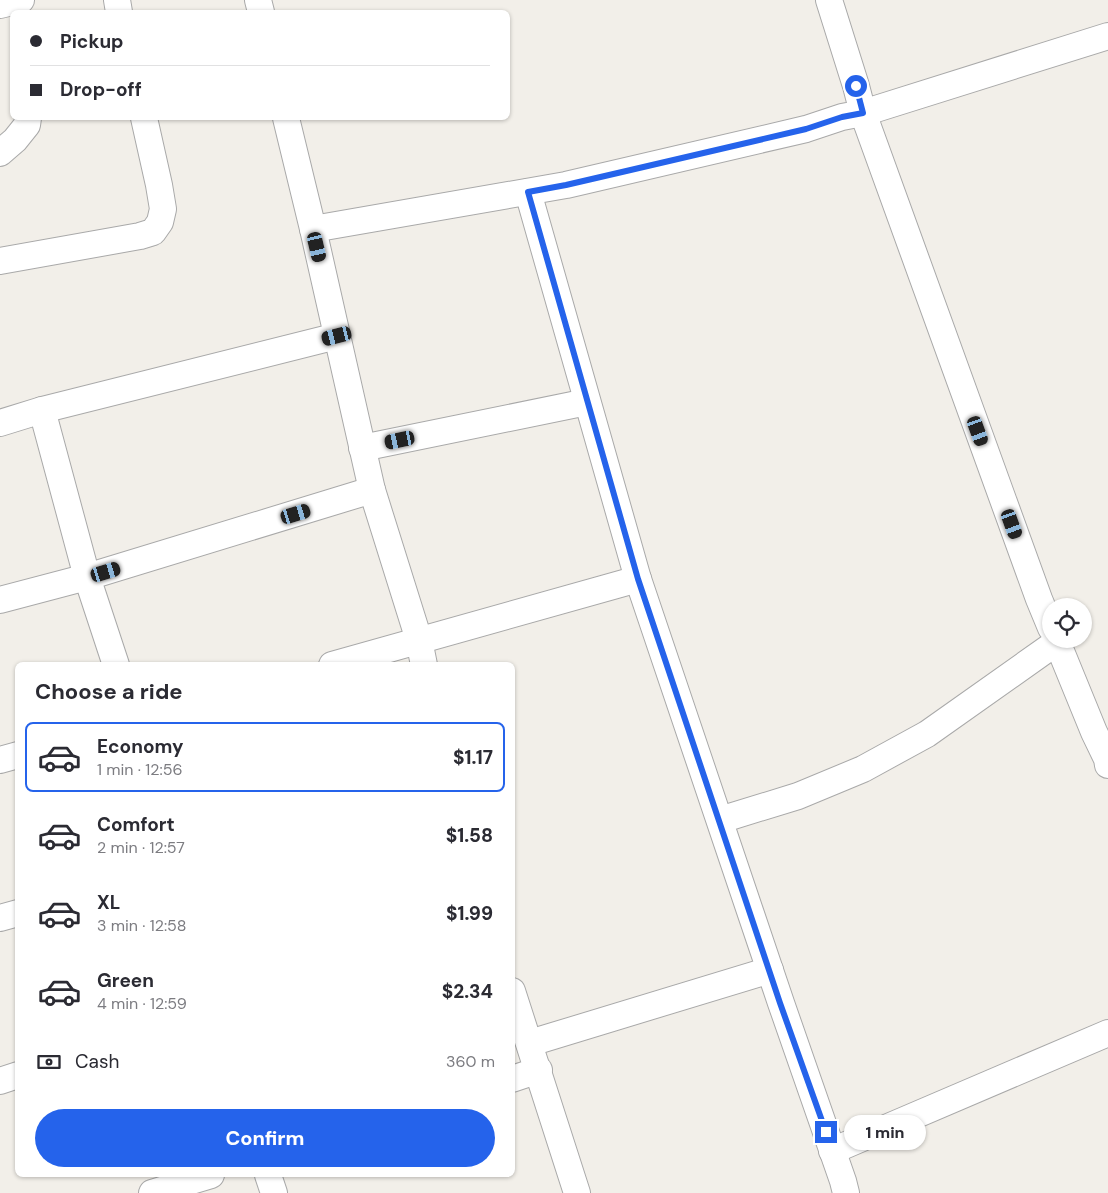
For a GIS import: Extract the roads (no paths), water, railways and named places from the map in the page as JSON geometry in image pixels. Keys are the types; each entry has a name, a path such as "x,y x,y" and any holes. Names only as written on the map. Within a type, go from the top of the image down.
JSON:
{"street":[{"path":"829,0 863,113 1042,606"},
{"path":"313,229 566,185 806,129 1108,36"},
{"path":"0,153 16,140 28,125 28,120"},
{"path":"0,261 154,232 160,222 163,209 144,120"},
{"path":"286,120 372,490 421,653"},
{"path":"528,192 638,579 846,1193"},
{"path":"0,423 42,410 337,336"},
{"path":"362,448 587,402"},
{"path":"42,410 87,578 115,662"},
{"path":"0,600 87,578 372,490"},
{"path":"354,662 421,653 638,579"},
{"path":"720,820 798,796 863,769 927,734 1042,646"},
{"path":"1060,648 1108,765"},
{"path":"0,760 15,756"},
{"path":"0,918 15,914"},
{"path":"530,1043 770,970"},
{"path":"515,1000 577,1193"},
{"path":"832,1151 1108,1033"},
{"path":"515,1078 539,1070"},
{"path":"0,1081 15,1076"},
{"path":"152,1193 204,1177"},
{"path":"269,1177 274,1193"}]}
